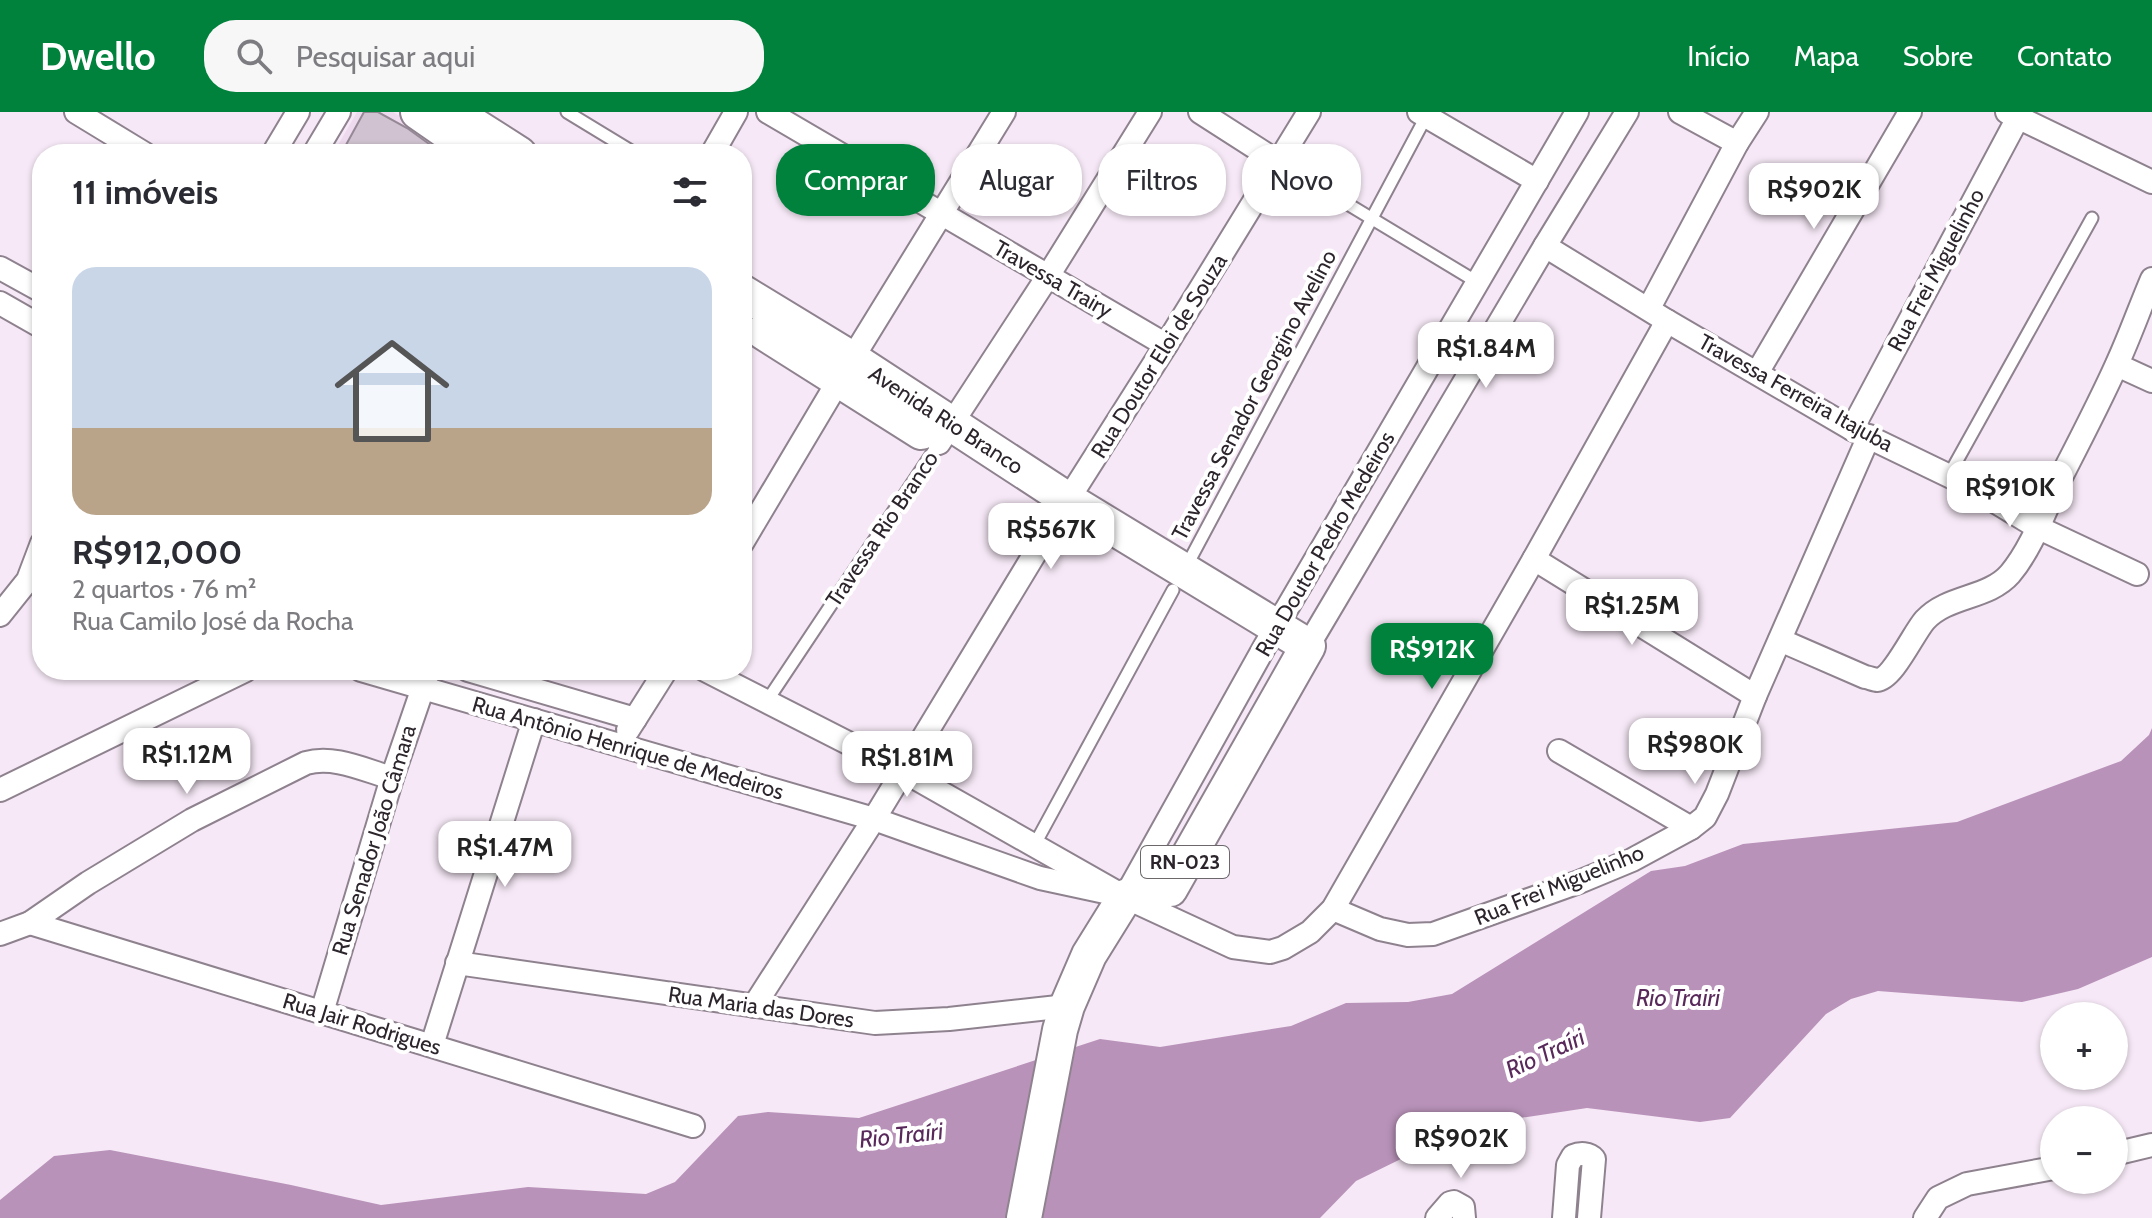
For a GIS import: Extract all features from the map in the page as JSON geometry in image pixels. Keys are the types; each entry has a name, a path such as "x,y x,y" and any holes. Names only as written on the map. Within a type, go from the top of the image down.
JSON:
{"main road":[{"path":"418,112 465,144"},
{"path":"453,112 503,144"},
{"name":"Avenida Rio Branco","path":"752,308 1062,509 1302,656"},
{"name":"Rua Doutor Pedro Medeiros","path":"1064,1018 1089,955 1125,897 1147,890 1170,889 1302,656"},
{"name":"RN-023","path":"1024,1218 1064,1018"}],"street":[{"path":"76,112 129,144"},
{"path":"279,144 298,112"},
{"path":"320,144 339,112"},
{"path":"718,144 736,112"},
{"name":"Travessa Trairy","path":"768,112 1166,345"},
{"path":"752,526 1004,112"},
{"name":"Travessa Rio Branco","path":"945,433 1150,112"},
{"path":"1200,112 1250,144"},
{"name":"Rua Doutor Eloi de Souza","path":"1289,144 1309,112"},
{"name":"Rua Doutor Pedro Medeiros","path":"1125,897 1271,636 1577,112"},
{"name":"Rua Doutor Pedro Medeiros","path":"1302,656 1627,112"},
{"path":"1680,112 1737,143"},
{"path":"725,680 903,771 1125,897 1233,947 1270,952 1296,941 1333,909 1534,559 1658,314 1737,143 1757,112"},
{"path":"1757,373 1910,112"},
{"path":"1425,113 1537,181"},
{"path":"2015,114 2152,182"},
{"name":"Rua Frei Miguelinho","path":"1333,909 1380,929 1408,935 1433,934 1619,866 1691,828 1708,811 1780,640 1861,432 2015,114"},
{"name":"Rua Doutor Eloi de Souza","path":"754,1006 874,819 1245,216"},
{"name":"Travessa Ferreira Itajuba","path":"1545,246 1861,432 1968,485 2037,527 2137,574"},
{"path":"0,268 32,286"},
{"path":"1780,640 1865,677 1882,679 1931,614 1950,603 1991,588 2007,577 2020,560 2117,365 2152,279"},
{"path":"0,303 32,321"},
{"path":"2117,365 2152,381"},
{"path":"1534,559 1755,696"},
{"path":"0,615 32,582"},
{"path":"0,790 226,680"},
{"name":"Rua Senador João Câmara","path":"322,1012 392,778 426,680"},
{"name":"Rua Antônio Henrique de Medeiros","path":"429,680 534,720 874,819 1040,878 1125,897"},
{"name":"Rua Antônio Henrique de Medeiros","path":"502,680 635,719"},
{"path":"619,745 660,680"},
{"path":"432,1045 534,720"},
{"path":"1559,751 1691,828"},
{"path":"0,934 30,923 88,883 192,820 306,763 315,760 336,762 392,778"},
{"name":"Rua Jair Rodrigues","path":"30,923 693,1126"},
{"name":"Rua Maria das Dores","path":"457,963 875,1023 1064,1018"},
{"path":"2128,1151 2152,1145"},
{"path":"1564,1218 1569,1161 1573,1156 1585,1154 1593,1157 1594,1162 1589,1218"},
{"path":"1925,1218 1938,1198 1959,1187 2040,1171"},
{"path":"1437,1218 1454,1202 1463,1207 1464,1218"}],"lane":[{"path":"567,112 620,144"},
{"name":"Travessa Senador Georgino Avelino","path":"1035,844 1425,113"},
{"path":"1361,213 1477,282"},
{"path":"1949,475 2092,218"},
{"name":"Travessa Rio Branco","path":"767,701 945,433"}],"shaded area":[{"path":"357,112 393,112 447,144 339,144"}],"water":[{"name":"Rio Trairi","path":"2152,728 2152,957 2078,989 2022,1002 1878,991 1851,999 1826,1014 1730,1118 1700,1122 1587,1108 1446,1129 1407,1156 1356,1181 1320,1218 0,1218 0,1200 54,1156 110,1150 381,1205 528,1187 646,1194 675,1182 738,1116 768,1112 859,1118 1100,1039 1160,1047 1291,1026 1346,1003 1408,1002 1452,994 1651,871 1685,866 1743,844 1957,822 2121,761 2149,735"}],"building":[{"path":"364,112 378,112 429,144 346,144"}],"water label":[{"name":"Rio Traíri","path":"1545,1053"},
{"name":"Rio Traíri","path":"901,1135"}]}
